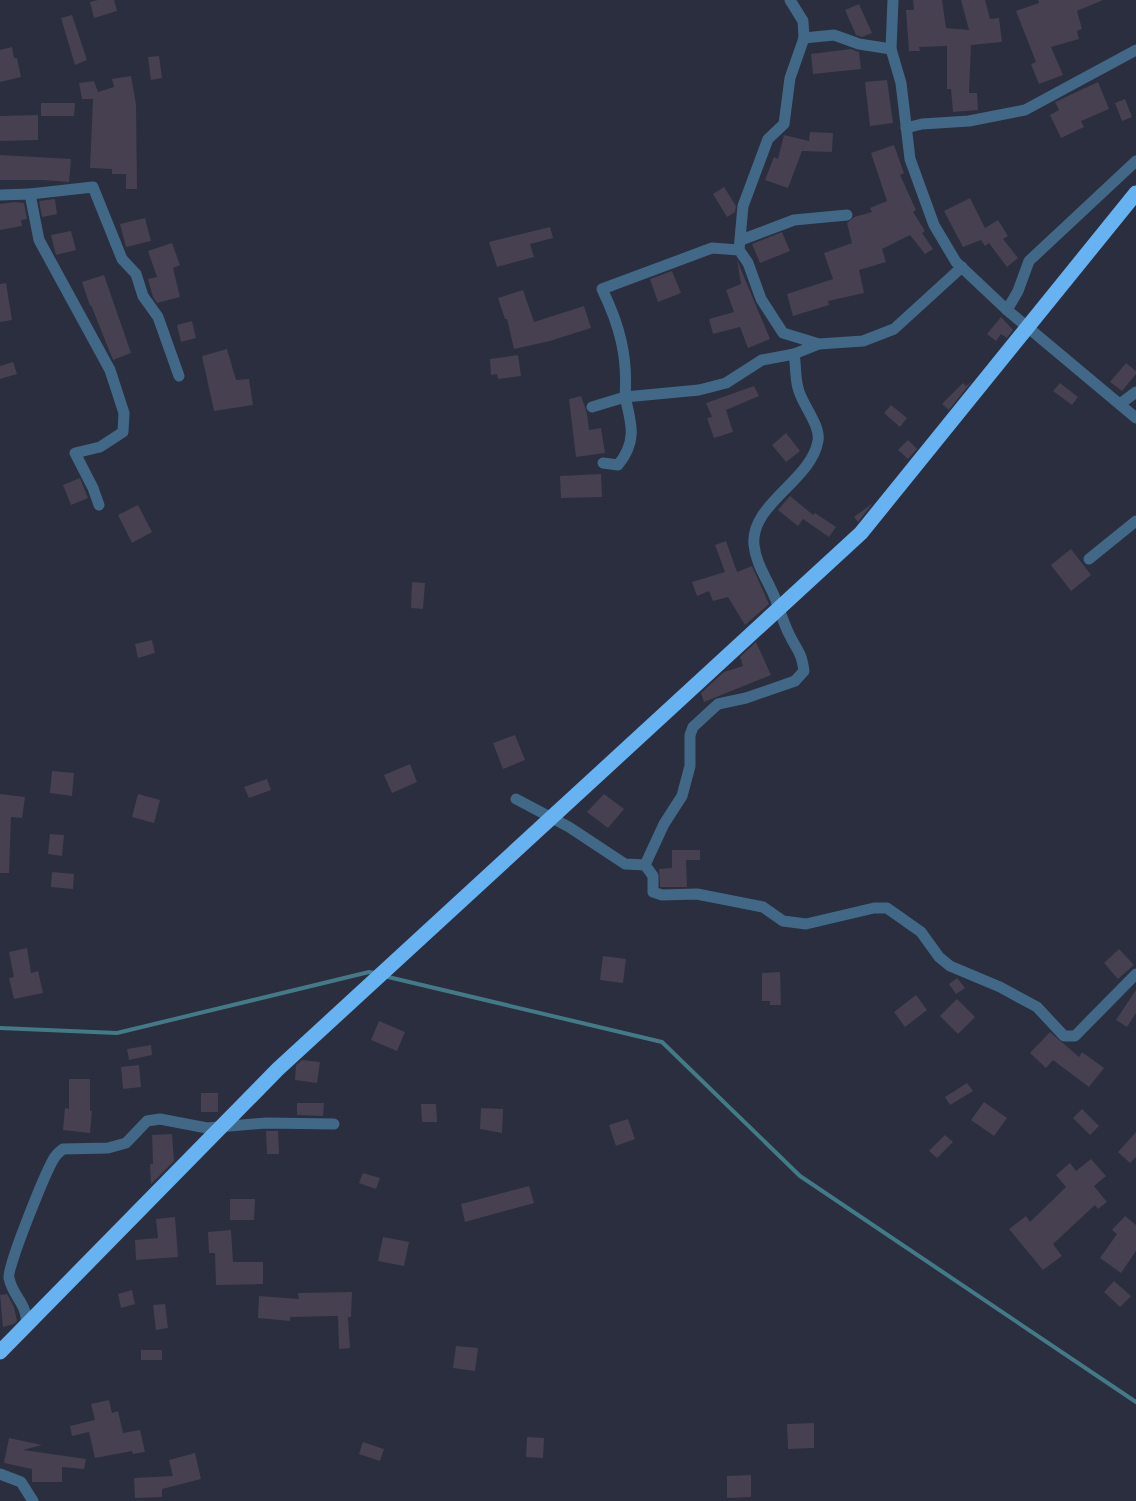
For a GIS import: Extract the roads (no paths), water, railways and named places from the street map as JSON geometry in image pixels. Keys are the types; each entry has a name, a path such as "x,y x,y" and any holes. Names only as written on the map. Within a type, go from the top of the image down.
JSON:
{"highway":[{"path":"0,1352 278,1069 861,533 1136,193"}],"street":[{"path":"790,0 803,21 804,38 790,78 784,124 768,139 743,206 740,245 761,299 783,332 819,344"},
{"path":"893,0 891,49 901,82 910,159 921,194 934,225 956,262 1007,310 1136,418"},
{"path":"804,38 834,35 859,44 891,49"},
{"path":"906,128 922,124 969,122 1025,110 1136,50"},
{"path":"1007,310 1018,291 1029,261 1136,161"},
{"path":"0,195 30,194 93,187 122,258 136,274 143,296 158,317 179,376"},
{"path":"30,194 39,240 110,370 124,413 123,432 100,446 75,453 93,488 99,505"},
{"path":"603,463 618,465 629,451 632,435 630,415 625,398 627,368 614,313 602,289 712,248 740,245 794,220 847,215"},
{"path":"592,407 625,398 699,390 726,383 762,360 794,354 819,344 863,341 894,329 962,267"},
{"path":"645,865 664,824 682,796 690,766 690,735 693,727 718,704 746,698 795,681 804,672 802,654 792,640 782,619 775,597 761,571 754,544 757,522 801,473 819,440 812,418 798,389 794,354"},
{"path":"1120,404 1136,392"},
{"path":"1089,560 1136,521"},
{"path":"516,799 569,827 625,864 645,865"},
{"path":"645,865 653,876 653,892 662,895 697,894 763,907 783,921 806,924 874,908 887,908 921,932 939,957 950,966 1000,987 1037,1007 1064,1036 1075,1036 1136,974"},
{"path":"0,1342 11,1341 26,1330 27,1316 4,1274 42,1183 54,1158 63,1149 108,1148 126,1142 147,1122 160,1119 207,1128 266,1123 334,1124"},
{"path":"0,1474 22,1482 33,1501"}],"waterway":[{"path":"0,1028 117,1033 369,972 375,973"},
{"path":"384,976 662,1042 800,1176 1136,1402"}]}
